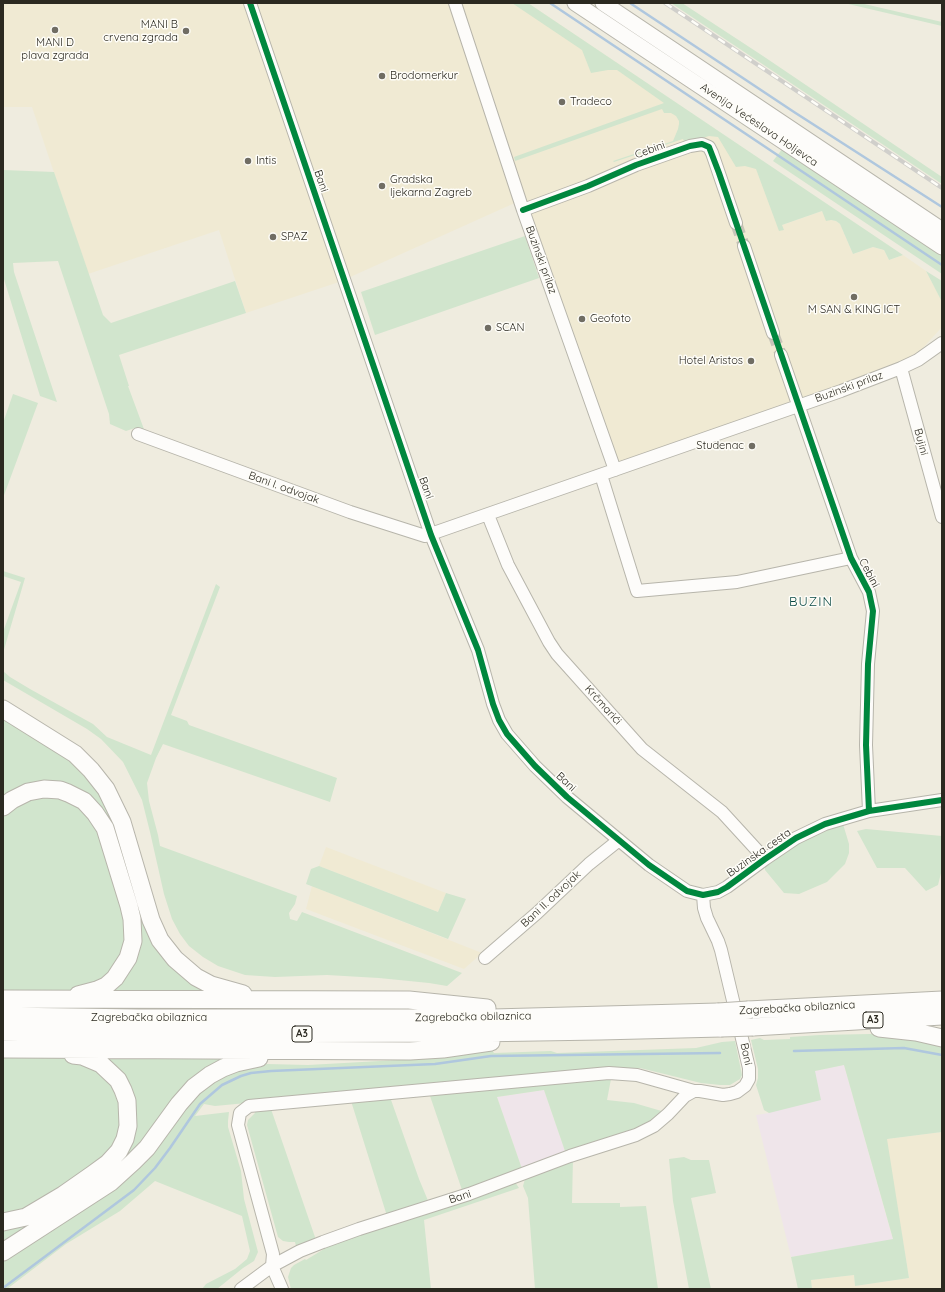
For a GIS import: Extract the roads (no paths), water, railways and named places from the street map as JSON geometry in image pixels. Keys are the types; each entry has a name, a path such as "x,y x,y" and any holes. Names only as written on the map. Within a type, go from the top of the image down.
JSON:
{"highway":[{"path":"3,709 76,754 106,789 122,822 151,920 160,940 175,959 196,976 225,990 260,996 311,996 324,1001"},
{"path":"3,807 12,800 24,794 44,789 60,790 84,801 96,813 105,828 129,906 132,919 133,941 128,958 115,978 106,986 97,990 51,1000"},
{"path":"840,1006 869,998 942,991"},
{"path":"3,999 324,1001 409,1000 477,1007 553,1007 580,1016"},
{"name":"Zagrebačka obilaznica","path":"3,1032 315,1034 600,1031 720,1020 748,1010 942,1000"},
{"name":"Zagrebačka obilaznica","path":"3,1016 138,1018 445,1018 580,1016 720,1020 753,1027 942,1016"},
{"path":"804,1024 816,1028 831,1030 878,1028 894,1029 942,1038"},
{"path":"3,1049 311,1052 432,1050 482,1043 571,1039 600,1031"},
{"path":"3,1222 26,1216 63,1194 103,1167 119,1151 125,1139 128,1126 127,1101 123,1090 118,1080 101,1064 82,1056 72,1054 32,1053 22,1049"},
{"path":"3,1252 111,1182 147,1148 179,1104 194,1087 210,1075 223,1068 248,1060 262,1057 311,1052"}],"main road":[{"name":"Avenija Većeslava Holjevca","path":"575,3 942,247"},
{"name":"Avenija Većeslava Holjevca","path":"603,3 942,230"}],"street":[{"name":"Bani","path":"241,1289 272,1266 300,1251 347,1233 469,1194 570,1156 636,1135 654,1126 685,1096 694,1091 723,1095 730,1094 737,1092 745,1086 749,1079 749,1068 721,950 707,918 704,908 703,895 686,891 649,865 567,797 535,766 508,734 499,720 478,650 431,535 250,3"},
{"name":"Buzinski prilaz","path":"455,3 523,210 615,470"},
{"name":"Cebini","path":"523,210 588,186 636,165 690,146 702,144 709,148 712,153 736,223"},
{"path":"744,246 773,333"},
{"name":"Buzinski prilaz","path":"431,535 841,391 901,368 923,357 942,343"},
{"name":"Cebini","path":"781,354 851,558 869,592 873,612 868,664 866,745 869,811"},
{"name":"Bujini","path":"901,368 942,517"},
{"name":"Bani I. odvojak","path":"138,434 350,512 425,536 431,535"},
{"path":"601,476 637,591 737,582 851,558"},
{"name":"Krčmarići","path":"488,515 508,565 549,642 557,654 642,749 722,812 765,859"},
{"name":"Buzinska cesta","path":"703,895 718,892 727,887 796,838 825,824 869,811 942,800"},
{"name":"Bani II. odvojak","path":"485,958 538,913 588,864 619,840"},
{"path":"282,1289 272,1266 272,1254 238,1125 240,1113 249,1106 609,1073 637,1075 694,1091"}],"waterway":[{"path":"550,3 942,265"},
{"path":"630,3 794,112 942,207"},
{"path":"794,1051 904,1048 942,1055"},
{"path":"3,1288 134,1190 155,1168 200,1104 222,1085 241,1076 251,1073 271,1071 435,1064 491,1056 720,1053"}],"tunnel":[{"path":"736,223 744,246"},
{"path":"773,333 781,355"}],"railway":[{"path":"665,3 942,188"}],"place":[{"name":"MANI D plava zgrada","path":"55,30"},
{"name":"MANI B crvena zgrada","path":"186,31"},
{"name":"Brodomerkur","path":"382,76"},
{"name":"Tradeco","path":"562,102"},
{"name":"Intis","path":"248,161"},
{"name":"Gradska ljekarna Zagreb","path":"382,186"},
{"name":"SPAZ","path":"273,237"},
{"name":"M SAN & KING ICT","path":"854,297"},
{"name":"Geofoto","path":"582,319"},
{"name":"SCAN","path":"488,328"},
{"name":"Hotel Aristos","path":"751,361"},
{"name":"Studenac","path":"752,446"}],"district":[{"name":"BUZIN","path":"811,602"}]}
